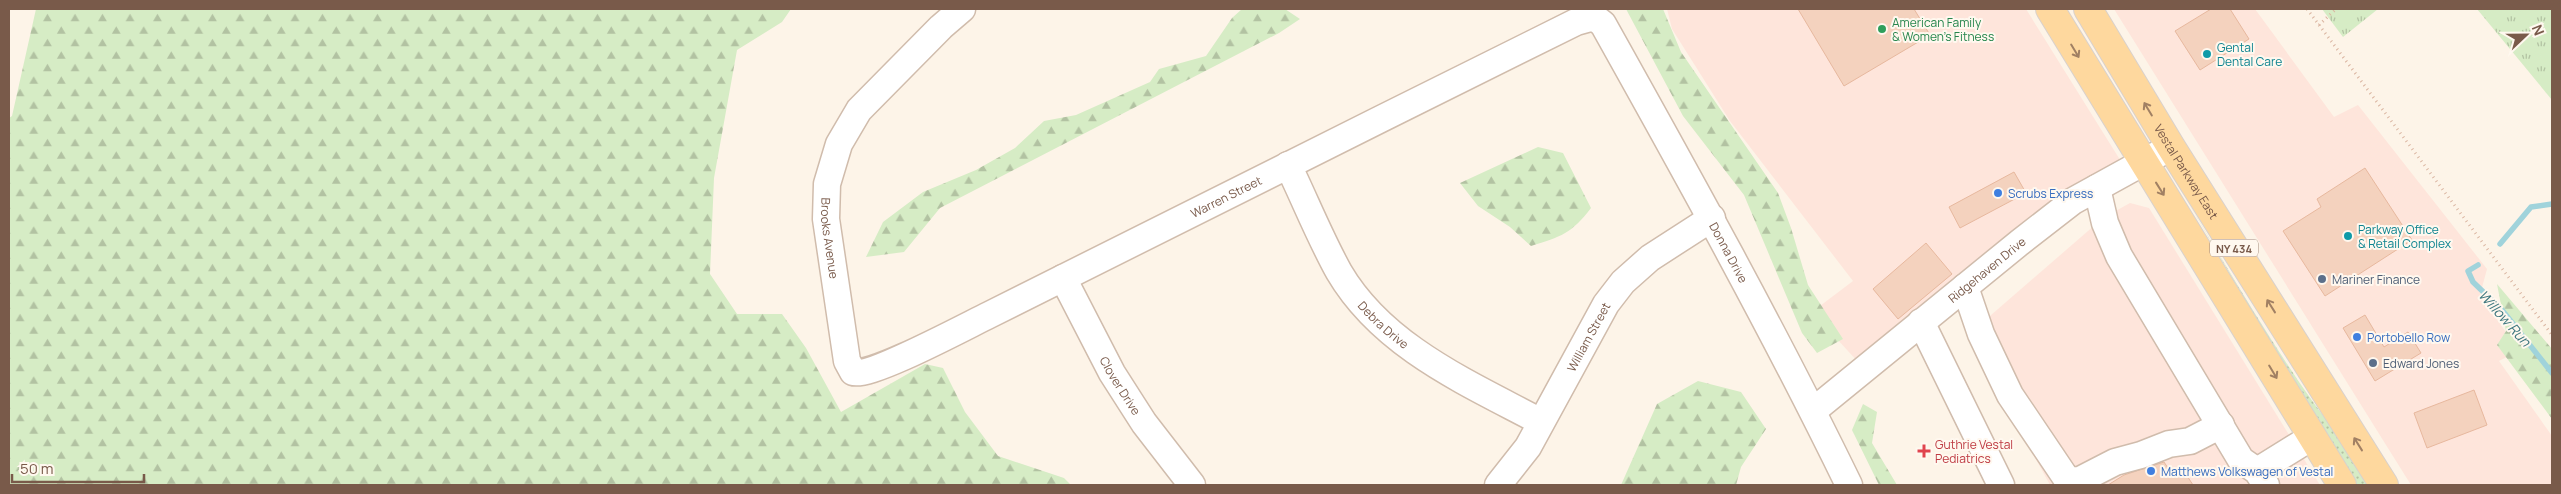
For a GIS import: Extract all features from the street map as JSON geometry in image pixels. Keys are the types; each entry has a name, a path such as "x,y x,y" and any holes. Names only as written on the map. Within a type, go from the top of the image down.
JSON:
{"main road":[{"name":"NY 434","path":"2050,9 2342,485"},
{"name":"Vestal Parkway East","path":"2088,9 2171,147 2384,485"}],"street":[{"name":"Brooks Avenue","path":"849,366 826,219 827,184 839,144 859,110 941,27 962,9"},
{"name":"Warren Street","path":"849,366 853,372 859,374 877,368 1063,278 1576,22 1594,17 1603,24"},
{"name":"Donna Drive","path":"1603,24 1712,218 1813,411 1849,485"},
{"name":"Ridgehaven Drive","path":"1813,411 1965,286 2073,201 2171,147"},
{"name":"Debra Drive","path":"1288,165 1340,273 1371,314 1409,349 1541,422"},
{"path":"2097,188 2105,223 2119,256 2241,460 2261,478 2312,437"},
{"name":"William Street","path":"1498,485 1528,447 1606,304 1623,282 1650,258 1712,218"},
{"name":"Clover Drive","path":"1063,278 1112,373 1144,423 1192,485"},
{"path":"1965,286 1981,334 2010,395 2068,481 2080,480 2115,462 2141,455 2169,444 2190,441 2221,425"},
{"path":"1921,322 2001,485"}],"path":[{"path":"2306,9 2552,335"},
{"path":"2319,26 2336,9"}],"shaded area":[{"path":"1667,9 2026,9 2122,163 1860,364 1812,312 1853,281 1730,121 1672,29"},
{"path":"2114,9 2255,9 2334,117 2358,105 2487,269 2480,295 2519,351 2499,361 2552,436 2552,485 2411,485"},
{"path":"2130,203 2149,208 2320,485 2050,485 1968,335 2103,218"}],"green space":[{"path":"36,9 791,9 782,22 737,50 714,178 710,274 737,314 782,314 806,348 841,412 925,364 943,368 965,412 998,456 1064,478 1071,485 9,485 9,118 12,116"},
{"path":"1242,9 1285,9 1300,19 1279,33 940,208 904,252 866,257 883,222 923,192 976,170 1015,148 1044,121 1076,115 1150,82 1159,69 1206,56 1232,18"},
{"path":"1626,9 1663,9 1681,52 1778,193 1791,228 1808,285 1843,339 1817,353 1802,333 1744,195 1683,116"},
{"path":"2322,9 2378,9 2343,37"},
{"path":"2477,9 2552,9 2552,100"},
{"path":"1538,147 1563,153 1591,208 1572,229 1558,237 1531,246 1510,227 1478,206 1460,183"},
{"path":"2179,187 2281,355 2372,485 2354,485"},
{"path":"2497,284 2552,349 2552,419 2497,345 2506,331"},
{"path":"1698,381 1741,392 1766,429 1741,467 1736,485 1621,485 1657,404"},
{"path":"1863,404 1877,412 1872,443 1897,485 1879,485 1852,430"}],"building":[{"path":"1798,9 1914,9 1930,35 1844,86"},
{"name":"Gental Dental Care","path":"2211,9 2230,9 2249,39 2200,70 2175,31"},
{"name":"Parkway Office & Retail Complex","path":"2365,168 2412,240 2325,296 2283,231 2321,207 2317,199"},
{"path":"2014,172 2026,193 1960,228 1949,207"},
{"path":"1926,243 1952,274 1898,319 1873,289"},
{"path":"2365,315 2384,347 2408,332 2421,353 2375,381 2343,328"},
{"path":"2474,390 2487,425 2427,448 2414,413"},
{"name":"Matthews Volkswagen of Vestal","path":"2164,462 2172,474 2182,468 2193,485 2108,485 2124,475"}],"waterway":[{"name":"Willow Run","path":"2500,244 2531,207 2552,204"},
{"name":"Willow Run","path":"2478,265 2468,271 2473,282 2502,310 2552,373"}],"place":[{"name":"American Family & Women's Fitness","path":"1882,29"},
{"name":"Gental Dental Care","path":"2207,54"},
{"name":"Scrubs Express","path":"1998,193"},
{"name":"Parkway Office & Retail Complex","path":"2348,236"},
{"name":"Mariner Finance","path":"2322,279"},
{"name":"Portobello Row","path":"2357,337"},
{"name":"Edward Jones","path":"2373,363"},
{"name":"Guthrie Vestal Pediatrics","path":"1924,451"},
{"name":"Matthews Volkswagen of Vestal","path":"2151,471"}]}
